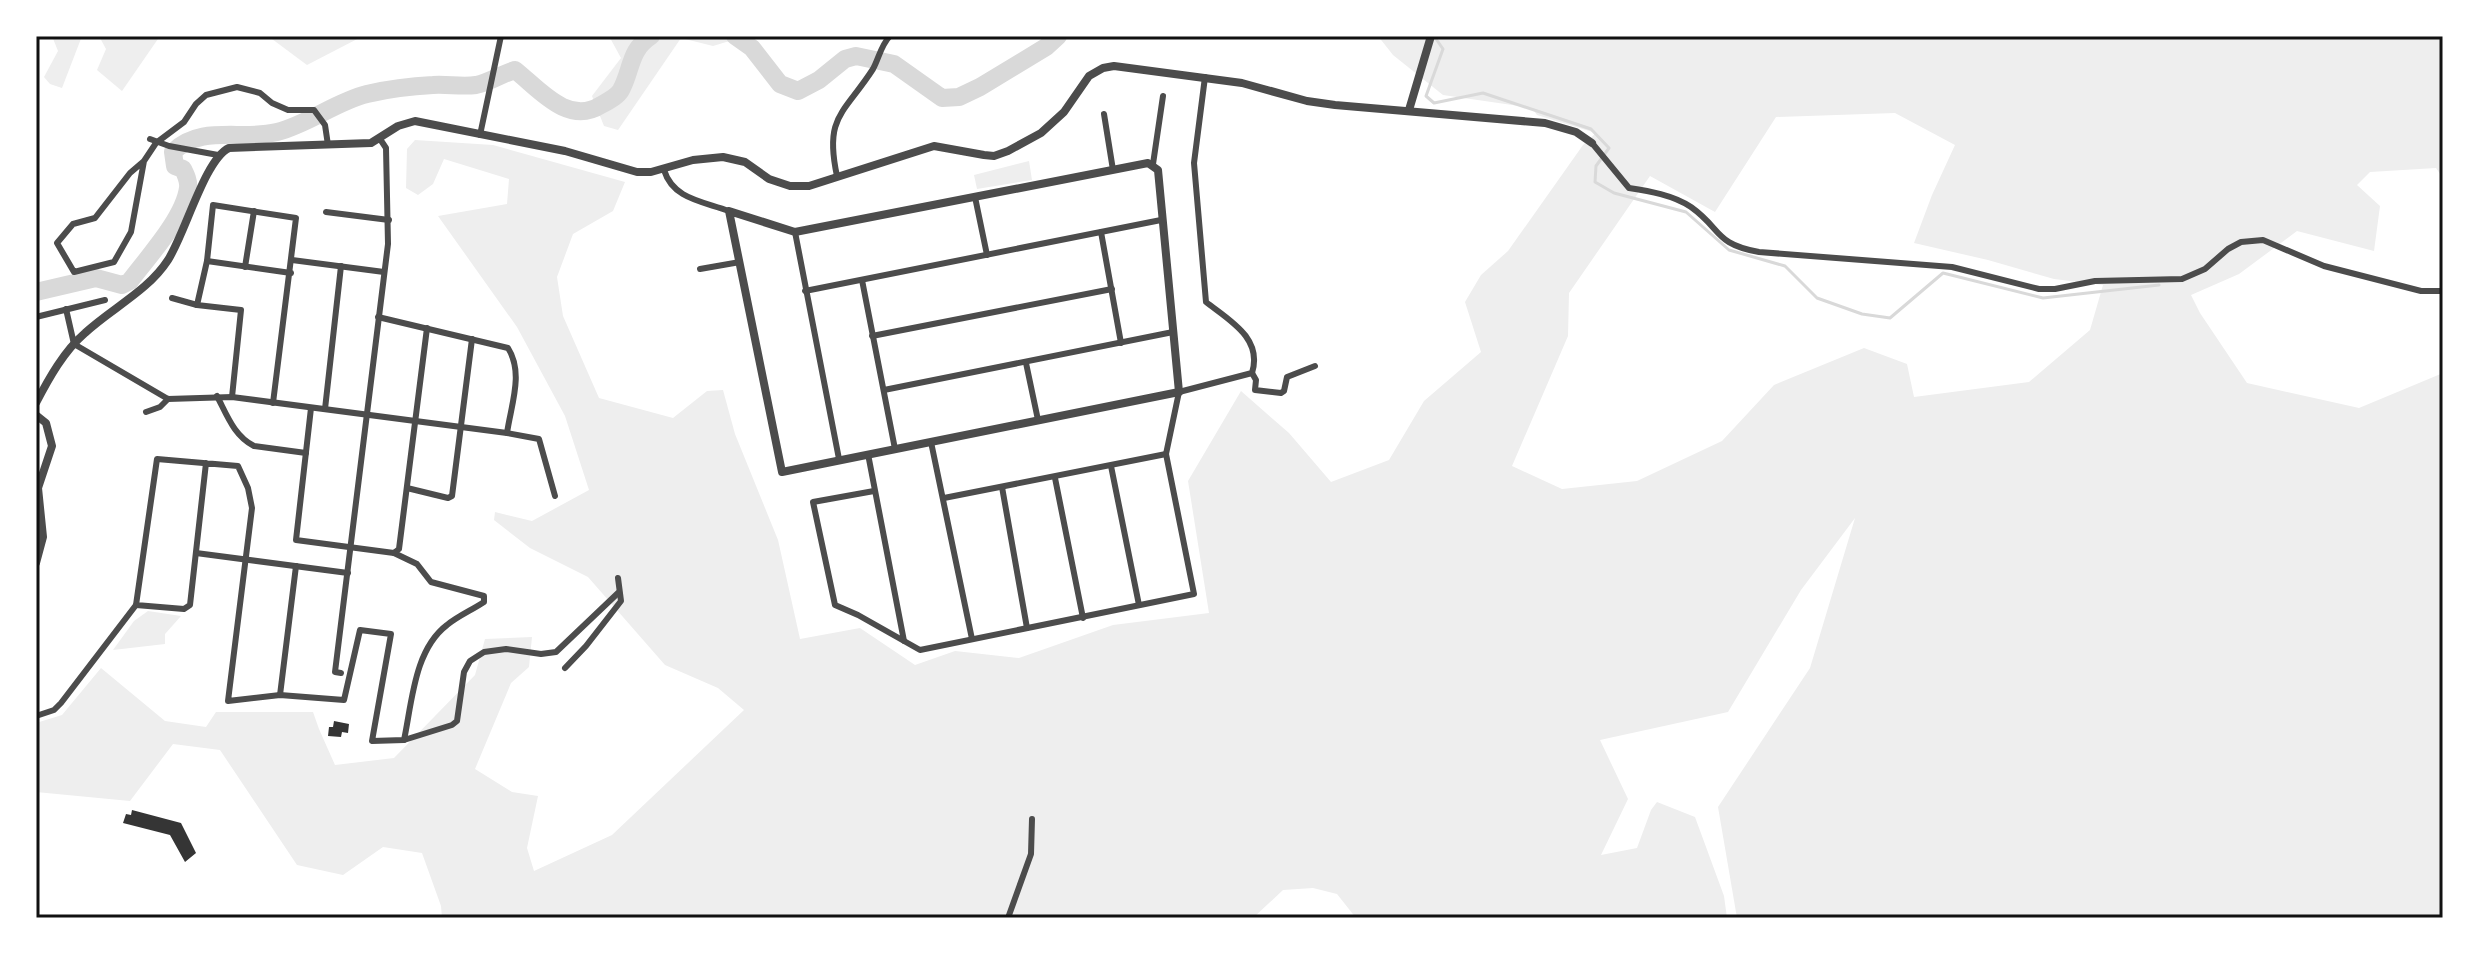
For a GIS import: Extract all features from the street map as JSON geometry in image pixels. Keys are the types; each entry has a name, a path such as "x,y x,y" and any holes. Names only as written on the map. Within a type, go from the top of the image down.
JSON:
{"street":[{"path":"480,135 501,36"},
{"path":"551,36 560,36"},
{"path":"837,176 833,160 834,128 839,114 874,66 890,36"},
{"path":"1409,110 1431,36"},
{"path":"36,403 74,344 159,272 179,241 218,155 229,148 371,143 398,126 415,121 565,151 637,172 664,170 693,160 723,157 745,162 769,179 790,186 809,186 934,146 994,156 1008,151 1041,133 1064,112 1089,76 1103,68 1127,67 1205,77 1242,83 1307,101 1560,125 1592,143 1629,188 1688,205 1730,245 1759,252 1952,267 2039,289 2055,289 2095,281 2182,279 2205,269 2241,242 2263,240 2324,266 2421,291 2443,291"},
{"path":"1205,77 1194,163 1206,302 1242,330 1251,342 1256,361 1252,373 1256,380 1255,390 1281,393 1287,377 1315,366"},
{"path":"144,161 130,173 95,218 73,224 57,243 74,272 114,262 131,232 144,161 153,141 184,122 206,95 237,87 260,93 288,110 314,110 325,125 328,145"},
{"path":"874,491 813,502 835,605 920,650 1194,594 1166,454 1179,392 1158,170 1153,164 1163,96"},
{"path":"1104,114 1113,170"},
{"path":"341,673 335,672 389,220 386,148 380,139"},
{"path":"153,141 218,155"},
{"path":"664,170 671,187 682,194 795,232 1153,164"},
{"path":"975,197 987,255"},
{"path":"197,305 207,261 213,205 296,218 273,403"},
{"path":"245,267 254,211"},
{"path":"729,211 782,472 1179,392 1252,373"},
{"path":"326,212 389,220"},
{"path":"805,291 1161,220"},
{"path":"795,232 839,459"},
{"path":"1101,232 1121,343"},
{"path":"292,260 384,272"},
{"path":"207,261 291,273"},
{"path":"700,269 740,262"},
{"path":"325,409 341,266"},
{"path":"862,280 895,449"},
{"path":"872,336 1112,289"},
{"path":"172,298 197,305 241,310 232,397"},
{"path":"36,317 105,300"},
{"path":"66,309 74,344 168,399 232,397 539,439 555,496"},
{"path":"378,317 508,348 515,358 517,371 507,433"},
{"path":"394,553 399,549 427,328"},
{"path":"884,390 1173,332"},
{"path":"407,488 448,498 452,496 472,339"},
{"path":"1026,363 1038,420"},
{"path":"217,396 234,430 247,443 306,453"},
{"path":"146,412 160,407 168,399"},
{"path":"311,408 296,540 394,553 417,564 431,582 484,596 484,602 445,626 429,645 418,672 404,740"},
{"path":"36,415 46,423 52,440 38,488 43,537 36,563"},
{"path":"931,442 972,639"},
{"path":"868,454 904,641"},
{"path":"944,498 1166,454"},
{"path":"36,716 54,710 61,703 136,605 157,459 238,466 248,488 252,508 228,701 280,695 344,700 360,630 391,634 372,741 404,740 457,721 464,672 470,661 484,652 506,649 541,654 556,652 618,593"},
{"path":"136,605 184,609 190,605 206,463"},
{"path":"1111,466 1139,605"},
{"path":"1055,478 1083,618"},
{"path":"1002,487 1027,628"},
{"path":"196,553 348,573"},
{"path":"280,695 296,566"},
{"path":"565,668 621,601 618,578"},
{"path":"1008,918 1031,854 1032,819"}],"shaded area":[{"path":"52,36 82,36 62,88 50,84 44,77 58,51"},
{"path":"99,36 160,36 122,91 97,70 106,49"},
{"path":"268,36 363,36 307,65"},
{"path":"609,36 746,36 713,46 681,38 618,130 604,126 592,96 621,58"},
{"path":"1378,36 2443,36 2443,178 2436,168 2370,172 2357,185 2380,206 2374,251 2297,231 2239,274 2191,295 2247,383 2359,408 2443,373 2443,918 1737,918 1718,807 1810,668 1855,518 1801,590 1728,712 1600,740 1628,799 1601,855 1637,848 1657,802 1695,817 1724,896 1727,918 1356,918 1337,894 1313,888 1283,890 1253,918 442,918 441,906 422,853 383,847 343,875 297,865 220,750 173,744 130,801 36,792 36,723 62,715 101,668 165,721 206,727 216,712 313,712 335,765 394,758 475,675 485,639 532,637 529,667 511,683 475,769 512,792 538,796 527,848 534,871 612,835 744,710 718,688 665,665 588,577 530,548 494,520 495,512 532,521 589,490 565,416 517,327 438,216 507,204 509,179 444,159 433,184 418,195 406,188 407,149 415,140 493,145 625,182 613,211 573,234 557,277 563,316 599,398 673,418 707,391 723,390 735,434 778,540 800,639 860,628 915,665 955,651 1019,658 1113,625 1209,613 1188,481 1241,391 1289,433 1331,482 1389,460 1424,401 1481,352 1465,302 1481,275 1508,251 1583,145 1596,133 1537,115 1532,108 1443,95 1393,55","holes":["1895,113 1955,145 1914,243 2054,279 2103,285 2090,330 2029,382 1914,397 1907,364 1864,348 1774,385 1722,441 1637,481 1562,489 1512,466 1568,336 1569,293 1650,176 1715,212 1776,117"]},
{"path":"1029,161 1032,180 977,189 974,175"},
{"path":"148,611 181,616 165,634 165,644 113,650 134,621"}],"building":[{"path":"334,721 349,724 348,733 342,732 341,737 328,736 329,727 333,727"},
{"path":"132,810 181,823 196,853 185,862 170,835 123,823 126,814 131,815"}],"waterway":[{"path":"36,292 96,278 122,285 130,281 180,212 188,183 183,169 175,166 173,152 196,138 277,132 367,94 416,86 476,85 515,70 544,95 566,108 589,110 619,92 635,54 651,36"},
{"path":"735,36 752,48 780,84 798,91 819,80 845,59 856,56 894,64 942,98 959,97 980,87 1046,47 1058,36"},
{"path":"1434,36 1443,49 1426,96 1434,103 1483,93 1591,129 1609,148 1596,166 1595,182 1614,193 1686,212 1729,250 1785,266 1817,298 1862,314 1890,318 1943,273 2043,298 2159,285"}]}
